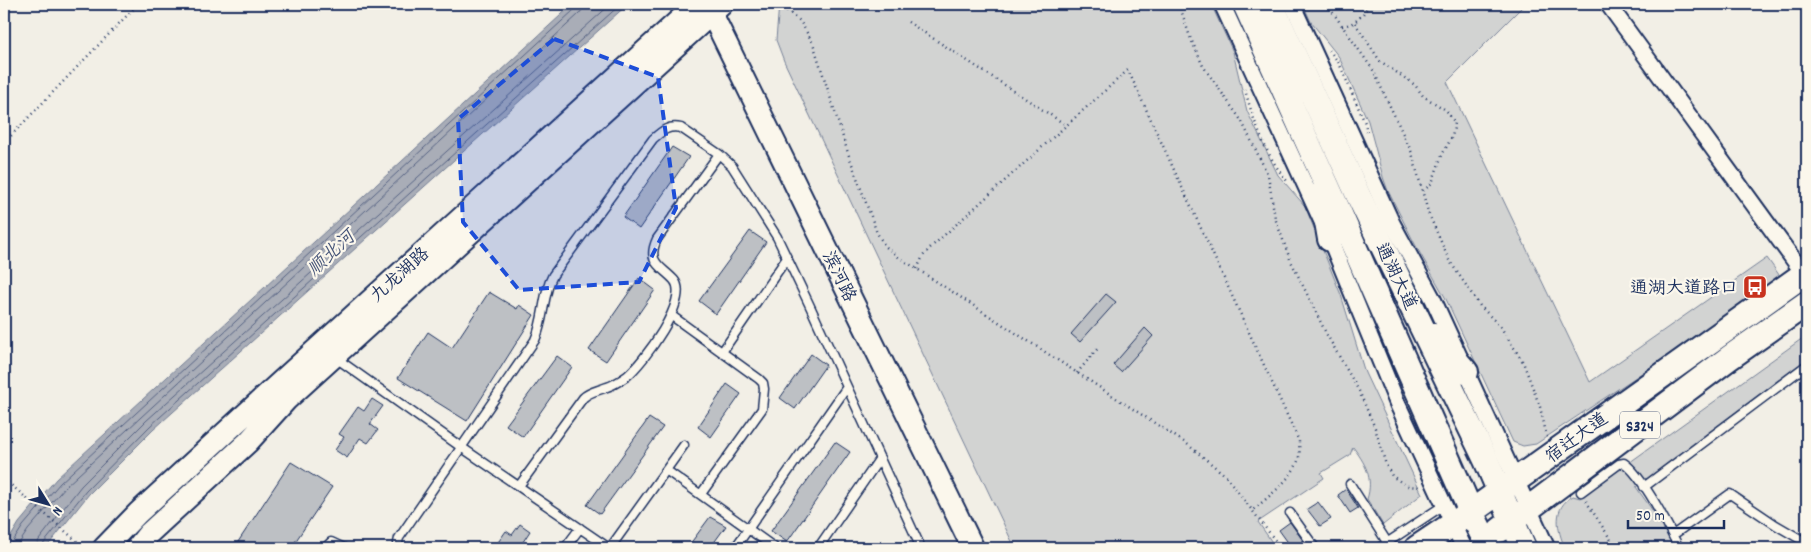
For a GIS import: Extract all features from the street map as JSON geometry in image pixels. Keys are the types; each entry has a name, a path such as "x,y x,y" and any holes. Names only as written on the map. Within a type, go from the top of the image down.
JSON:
{"main road":[{"name":"通湖大道","path":"1245,4 1426,407 1456,514 1478,546"},
{"name":"通湖大道","path":"1271,4 1359,197 1456,398 1508,486 1521,515 1524,548"},
{"path":"1318,164 1330,239"},
{"name":"宿迁大道","path":"1417,548 1456,514 1508,486 1806,274"},
{"name":"宿迁大道","path":"1478,546 1729,358 1807,303"},
{"path":"1417,318 1450,352 1466,372"},
{"path":"1426,407 1436,419 1442,423 1447,422 1455,414 1456,398"}],"street":[{"path":"1222,4 1330,239 1398,405 1456,514"},
{"path":"1292,4 1392,224 1433,299 1466,372 1508,486"},
{"path":"1608,4 1806,274"},
{"name":"九龙湖路","path":"104,548 328,350 710,6"},
{"name":"滨河路","path":"710,6 973,548"},
{"name":"九龙湖路","path":"139,548 148,534 248,442 328,350"},
{"path":"1521,515 1547,548"},
{"path":"120,532 139,548"}],"lane":[{"path":"400,548 399,538 535,340 542,320 545,292 553,275 653,139 668,127 675,126 720,154 732,166 777,237 921,548"},
{"path":"519,486 583,398 587,394 606,388 627,376 639,364 672,316 678,296 678,287 675,281 653,260 654,246 720,154"},
{"path":"722,352 787,258"},
{"path":"672,316 763,383 765,395 762,409 701,494"},
{"path":"328,350 461,447 609,548 684,444"},
{"path":"1644,487 1807,365"},
{"path":"735,548 847,386"},
{"path":"818,548 880,458"},
{"path":"1581,492 1619,464 1624,463 1630,467 1644,487 1679,548"},
{"path":"666,470 775,548"},
{"path":"1350,484 1387,542"},
{"path":"1673,535 1730,494 1776,526 1807,543"},
{"path":"1290,513 1315,548"},
{"path":"1378,548 1387,542 1456,514"},
{"path":"565,548 580,528"},
{"path":"326,548 331,542 344,548"}],"path":[{"path":"4,143 138,4"},
{"path":"779,4 800,21 813,43 848,154 877,234 885,246 917,269 1187,444 1210,461 1226,475 1281,548"},
{"path":"1179,4 1190,37 1203,66 1242,120 1268,175 1275,218 1290,259 1327,335 1359,391 1375,428 1386,465 1392,476 1408,486 1421,487"},
{"path":"1327,4 1373,70 1412,153 1428,212 1449,260 1480,306 1500,326 1523,362 1540,407 1551,456"},
{"path":"1342,26 1354,23 1362,16 1369,4"},
{"path":"908,22 1066,125"},
{"path":"1354,23 1380,61 1416,85 1423,96 1446,110 1455,123 1452,137 1442,155 1432,183 1422,192"},
{"path":"917,269 930,248 1128,70 1300,441 1299,458 1292,472 1280,487 1253,510"},
{"path":"1077,372 1099,347"},
{"path":"4,479 85,548"},
{"path":"1581,492 1616,548"}],"highlighted area":[{"path":"554,39 658,77 676,208 639,282 519,290 463,222 458,119"}],"shaded area":[{"path":"779,4 1211,4 1233,52 1247,111 1278,175 1305,206 1341,295 1365,373 1422,494 1383,525 1367,499 1369,478 1361,459 1353,447 1350,455 1321,473 1324,478 1258,522 1276,548 1015,548 784,61 776,40"},
{"path":"1303,4 1525,4 1447,82 1590,382 1767,258 1782,279 1536,444 1523,446 1513,442 1445,297 1388,191 1368,121 1339,57 1311,22"},
{"path":"1807,335 1807,359 1636,487 1660,521 1674,548 1565,548 1558,526 1558,519 1559,513 1566,501 1573,496 1580,498"}],"water":[{"name":"顺北河","path":"573,4 628,4 153,430 89,494 46,548 4,548 19,523 56,479"}],"building":[{"path":"672,147 689,157 639,229 623,217"},
{"path":"750,231 766,242 716,314 699,301"},
{"path":"639,278 655,290 606,361 589,350"},
{"path":"489,292 517,309 519,305 534,315 467,421 398,378 428,332 452,348"},
{"path":"1106,294 1116,302 1080,342 1071,334"},
{"path":"1145,328 1153,336 1121,372 1113,365"},
{"path":"811,354 826,365 795,409 780,398"},
{"path":"557,356 572,367 523,437 506,425"},
{"path":"727,384 741,394 711,437 698,427"},
{"path":"372,399 383,406 370,424 378,430 368,443 360,438 347,458 335,450 344,437 339,434 358,407 364,411"},
{"path":"649,418 663,427 600,514 587,505"},
{"path":"835,442 850,452 787,542 771,531"},
{"path":"291,462 332,487 291,548 234,548"},
{"path":"1346,489 1358,508 1350,513 1338,495"},
{"path":"1318,502 1331,519 1320,526 1307,509"},
{"path":"710,517 726,526 710,548 687,548"},
{"path":"1290,522 1306,545 1301,548 1292,548 1279,530"},
{"path":"520,524 530,531 519,548 494,548 506,531 512,535"}],"place":[{"name":"通湖大道路口","path":"1755,287"}]}
